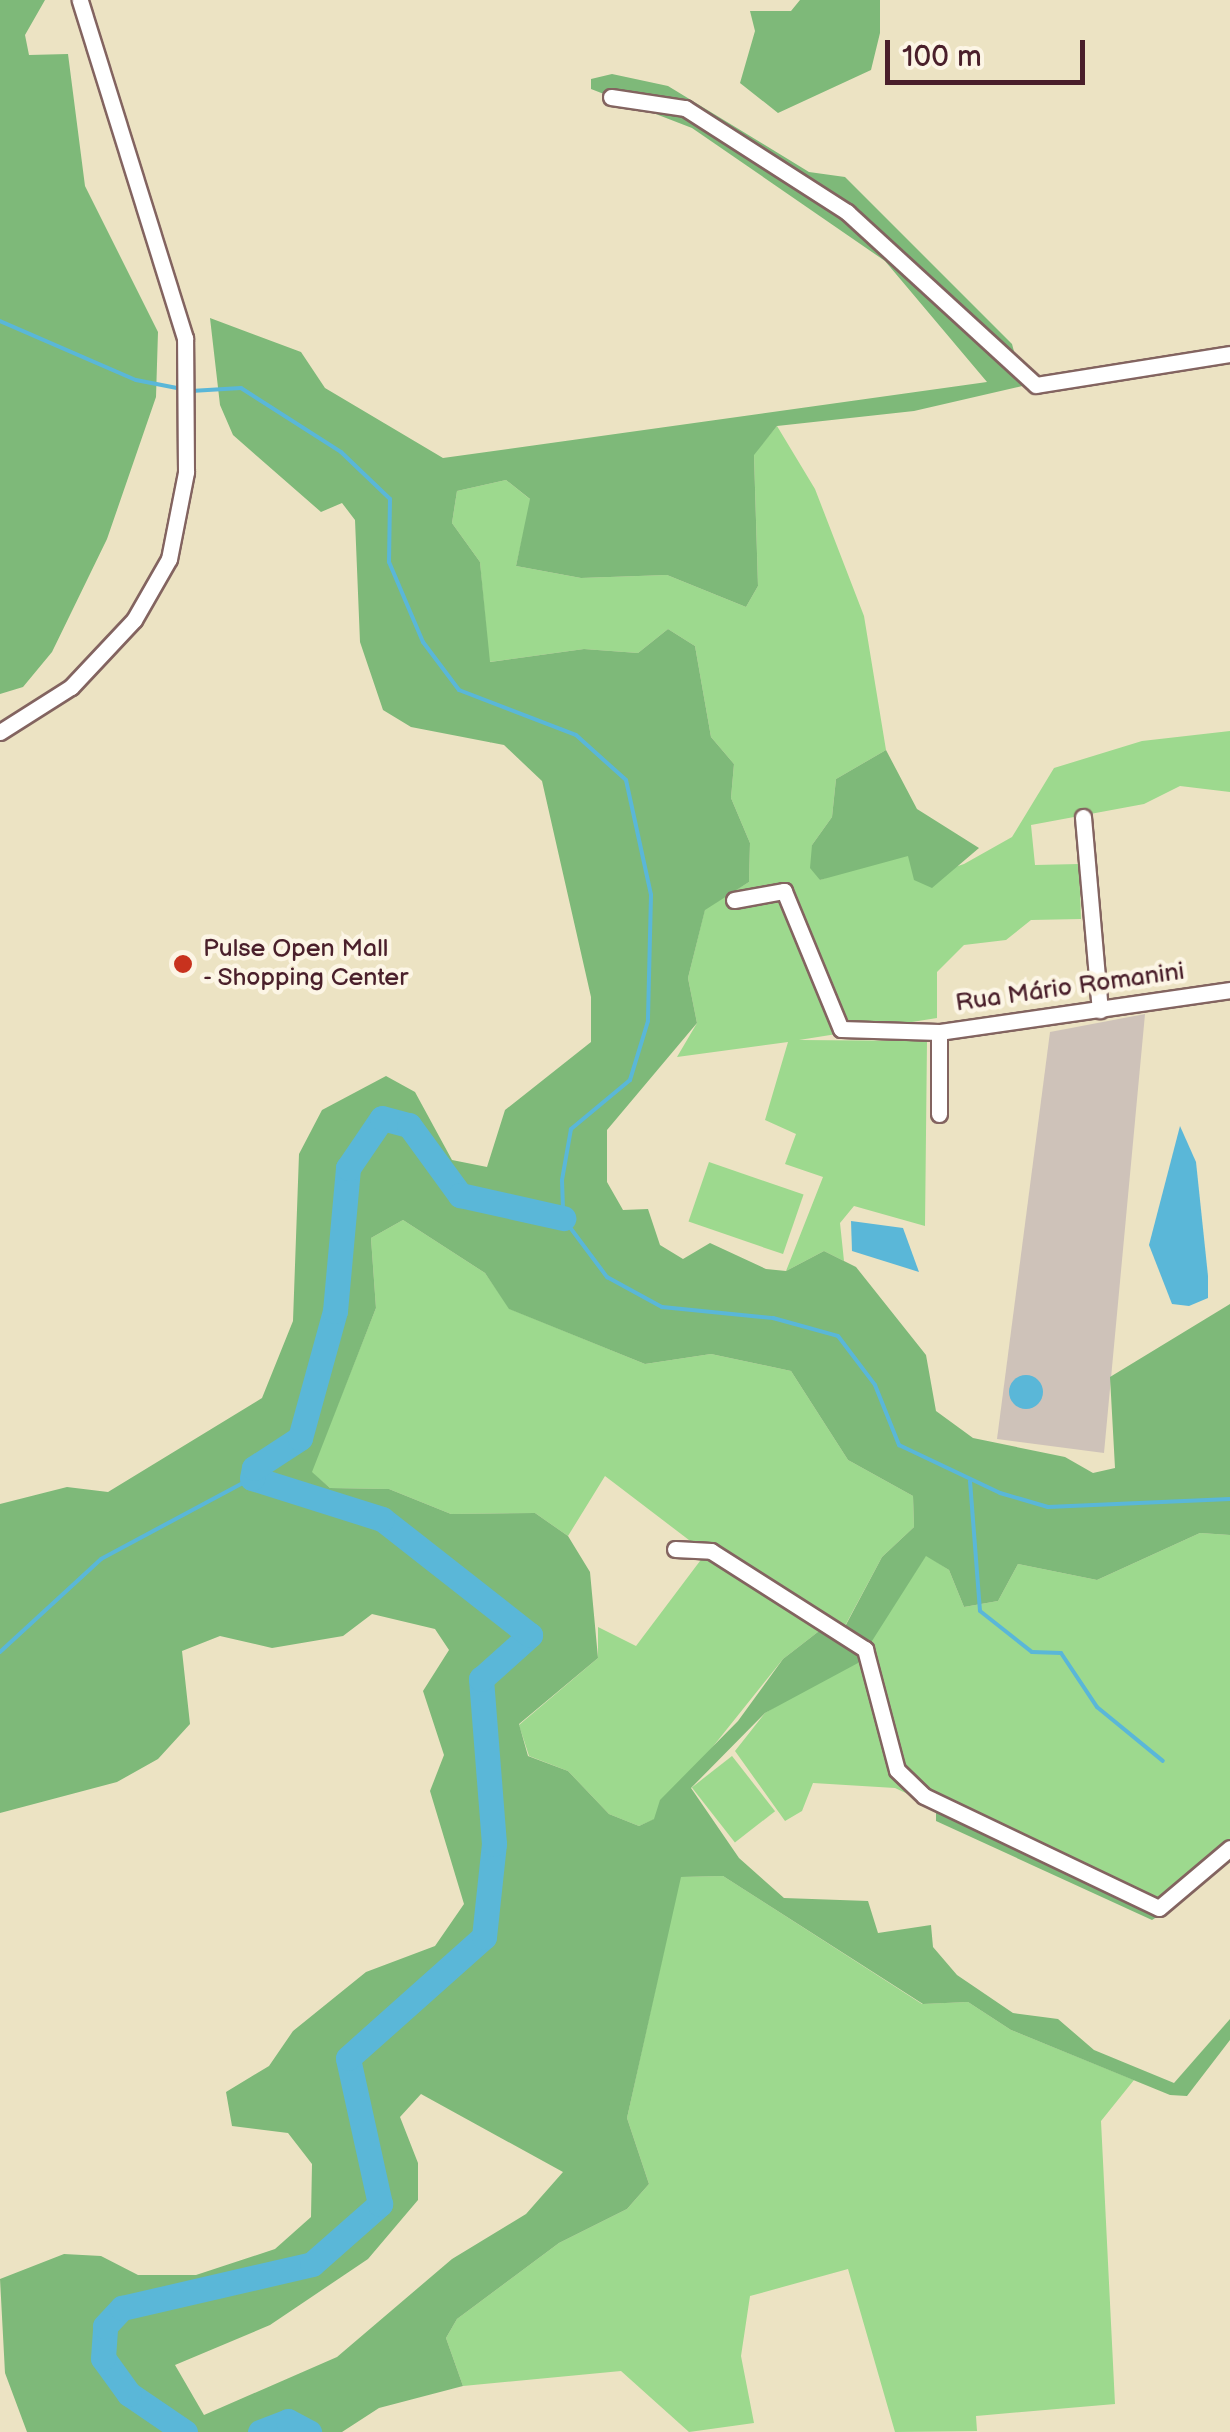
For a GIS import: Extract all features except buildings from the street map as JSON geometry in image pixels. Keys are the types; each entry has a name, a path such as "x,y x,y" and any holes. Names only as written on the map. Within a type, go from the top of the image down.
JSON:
{"street":[{"path":"0,732 89,672 147,600 180,510 190,396 185,338 80,0"},
{"path":"611,97 685,108 847,212 1036,386 1230,354"},
{"path":"1084,817 1100,1010"},
{"path":"734,900 784,891 841,1029 939,1032"},
{"name":"Rua Mário Romanini","path":"939,1114 939,1032 1230,990"},
{"path":"675,1549 711,1552 865,1649 897,1770 924,1796 1159,1908 1230,1848"}],"shaded area":[{"path":"1145,1014 1104,1453 997,1439 1050,1032"}],"green space":[{"path":"0,0 45,0 25,35 29,55 68,54 85,186 158,332 156,397 107,539 52,652 23,687 0,694"},
{"path":"800,0 880,0 880,33 871,70 778,113 740,83 755,31 750,11 791,11"},
{"path":"612,74 668,86 809,172 845,177 1012,344 1019,370 1035,383 914,411 777,426 754,455 758,586 746,607 667,575 581,578 516,566 530,499 506,480 457,491 452,523 480,562 490,662 584,649 638,653 668,629 695,646 711,737 734,764 731,798 750,843 749,882 705,910 688,978 697,1023 607,1130 607,1182 623,1210 648,1209 660,1245 683,1259 710,1243 766,1269 786,1271 824,1251 856,1267 926,1355 936,1411 973,1438 1065,1457 1093,1473 1115,1468 1110,1377 1230,1304 1230,1535 1200,1533 1097,1580 1018,1564 998,1601 964,1607 949,1570 926,1556 858,1663 765,1713 691,1788 739,1858 784,1898 868,1901 878,1933 931,1925 933,1947 957,1975 1013,2013 1058,2019 1094,2050 1174,2083 1230,2019 1230,2040 1187,2096 1170,2095 1011,2030 968,2002 923,2004 723,1876 681,1877 627,2118 649,2184 627,2209 559,2243 457,2319 446,2338 463,2386 379,2408 342,2432 27,2432 5,2373 0,2279 64,2254 101,2256 138,2275 196,2275 275,2249 311,2217 312,2164 288,2133 232,2126 226,2092 269,2066 293,2031 366,1972 435,1946 464,1904 430,1791 444,1755 423,1691 449,1650 435,1629 372,1614 343,1636 272,1648 220,1636 182,1651 190,1724 158,1759 117,1782 0,1813 0,1504 67,1487 108,1492 262,1398 293,1321 299,1154 322,1110 386,1076 415,1092 452,1160 487,1167 505,1110 591,1042 591,997 542,781 504,745 411,727 383,710 360,642 355,520 342,503 321,512 233,435 220,405 210,318 301,352 325,388 443,458 987,382 885,261 692,128 591,89 591,79","holes":["403,1220 485,1273 509,1309 645,1364 711,1354 791,1371 848,1460 913,1496 914,1527 882,1557 840,1636 823,1628 783,1659 738,1721 660,1800 654,1819 639,1826 609,1814 568,1771 528,1756 519,1724 598,1658 590,1572 568,1536 535,1513 451,1514 389,1489 330,1488 312,1472 376,1308 371,1238","421,2094 563,2172 526,2214 452,2259 337,2357 204,2415 175,2365 270,2325 368,2259 418,2200 418,2163 400,2117"]},
{"path":"777,426 815,489 864,616 886,750 836,779 832,817 812,845 820,880 890,855 909,856 915,880 964,864 1012,837 1054,768 1142,741 1230,731 1230,792 1180,786 1144,804 1031,825 1035,865 1079,864 1081,919 1031,920 1006,940 964,945 937,972 937,1018 799,1040 927,1041 925,1226 854,1206 840,1223 844,1261 824,1251 786,1271 823,1177 785,1164 796,1134 765,1120 788,1042 677,1057 697,1023 688,978 705,909 749,882 750,843 731,798 734,764 711,737 695,646 668,629 638,653 584,649 489,662 480,562 452,523 457,491 506,480 531,500 516,566 581,578 667,575 746,607 758,586 754,454"},
{"path":"886,750 917,809 979,848 932,888 914,880 908,856 820,880 810,868 812,845 832,817 836,779"},
{"path":"709,1162 804,1195 783,1254 688,1222"},
{"path":"403,1220 485,1273 510,1309 645,1364 711,1354 791,1371 848,1460 913,1496 914,1527 882,1557 839,1637 823,1628 783,1659 655,1819 639,1826 609,1814 568,1771 529,1756 519,1725 598,1658 598,1627 636,1646 706,1553 605,1476 568,1536 535,1513 451,1514 389,1489 330,1488 311,1472 376,1308 371,1238"},
{"path":"1200,1533 1230,1535 1230,1841 1163,1913 895,1788 813,1783 802,1811 785,1821 735,1751 765,1713 863,1653 926,1555 949,1570 964,1607 998,1601 1018,1564 1097,1580"},
{"path":"732,1756 775,1811 735,1843 692,1787"},
{"path":"942,1810 1163,1913 1152,1920 936,1821 936,1812"},
{"path":"723,1876 922,2004 968,2002 1011,2030 1134,2080 1101,2121 1115,2404 976,2416 977,2431 895,2432 848,2269 750,2296 741,2356 754,2423 689,2432 621,2371 463,2386 446,2338 457,2319 559,2243 627,2209 649,2184 627,2118 680,1877"}],"water":[{"path":"1180,1126 1196,1162 1208,1276 1208,1298 1189,1306 1172,1304 1149,1245"},
{"path":"851,1221 903,1228 919,1272 852,1251"},
{"path":"1026,1375 1038,1380 1043,1392 1038,1404 1026,1409 1014,1404 1009,1392 1014,1380"}],"waterway":[{"path":"0,321 136,380 182,389"},
{"path":"191,391 241,388 341,452 390,499 389,562 423,642 459,690 576,735 626,780 651,895 648,1021 630,1080 571,1129 562,1180 563,1218 607,1277 662,1307 773,1318 838,1336 875,1385 899,1445 1000,1493 1048,1507 1230,1499"},
{"path":"185,2432 129,2394 103,2358 105,2326 122,2308 312,2264 380,2204 348,2058 484,1937 494,1844 481,1679 530,1635 382,1519 252,1478 254,1468 300,1438 335,1311 348,1168 382,1118 409,1125 460,1195 563,1218"},
{"path":"0,1652 101,1559 252,1478"},
{"path":"970,1481 980,1611 1032,1652 1061,1653 1097,1707 1163,1761"},
{"path":"260,2432 288,2421 309,2432"}],"place":[{"name":"Pulse Open Mall - Shopping Center","path":"183,964"}]}
